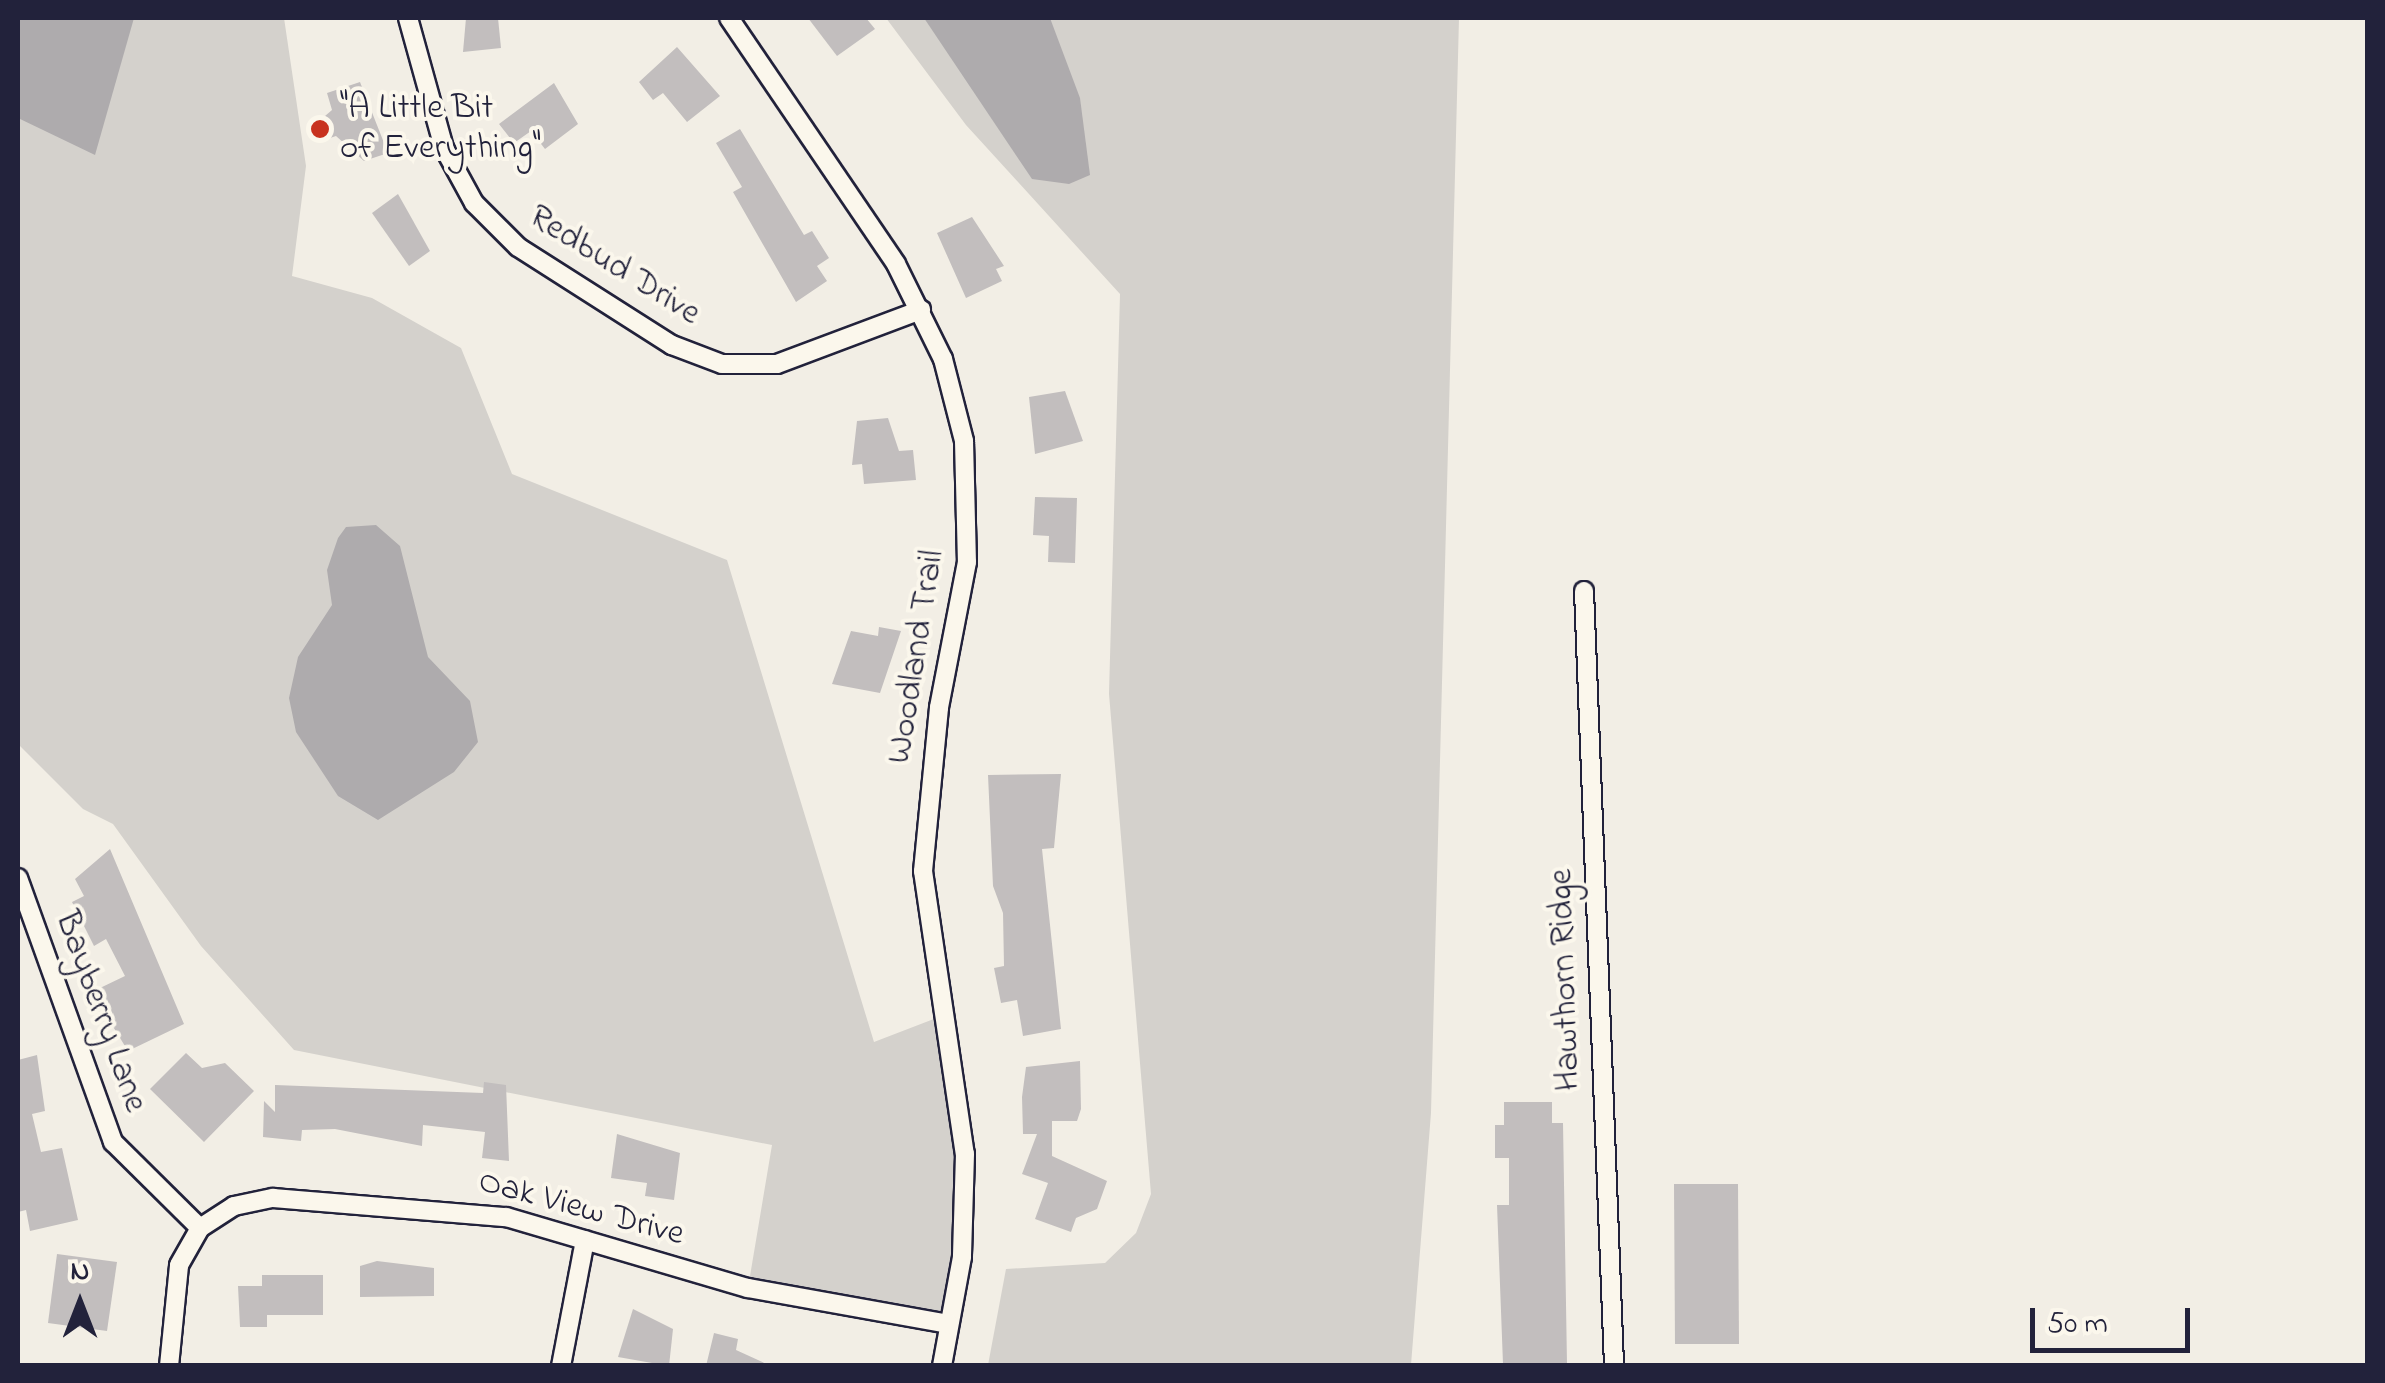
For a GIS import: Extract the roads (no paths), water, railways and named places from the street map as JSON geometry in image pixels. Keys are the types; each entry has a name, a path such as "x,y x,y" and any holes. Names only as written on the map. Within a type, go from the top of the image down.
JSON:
{"street":[{"name":"Redbud Drive","path":"408,18 444,148 474,203 518,247 672,344 722,364 776,364 921,310"},
{"name":"Woodland Trail","path":"728,18 799,112 921,310 959,414 970,520 923,871 965,1154 950,1324 942,1366"},
{"name":"Hawthorn Ridge","path":"1584,591 1614,1366"},
{"name":"Bayberry Lane","path":"18,878 113,1142 200,1228"},
{"name":"Oak View Drive","path":"200,1228 234,1206 273,1198 471,1211 748,1288 950,1324"},
{"path":"169,1366 179,1265 200,1228"},
{"path":"561,1366 585,1240"}],"place":[{"name":"\"A Little Bit of Everything\"","path":"320,129"}]}
